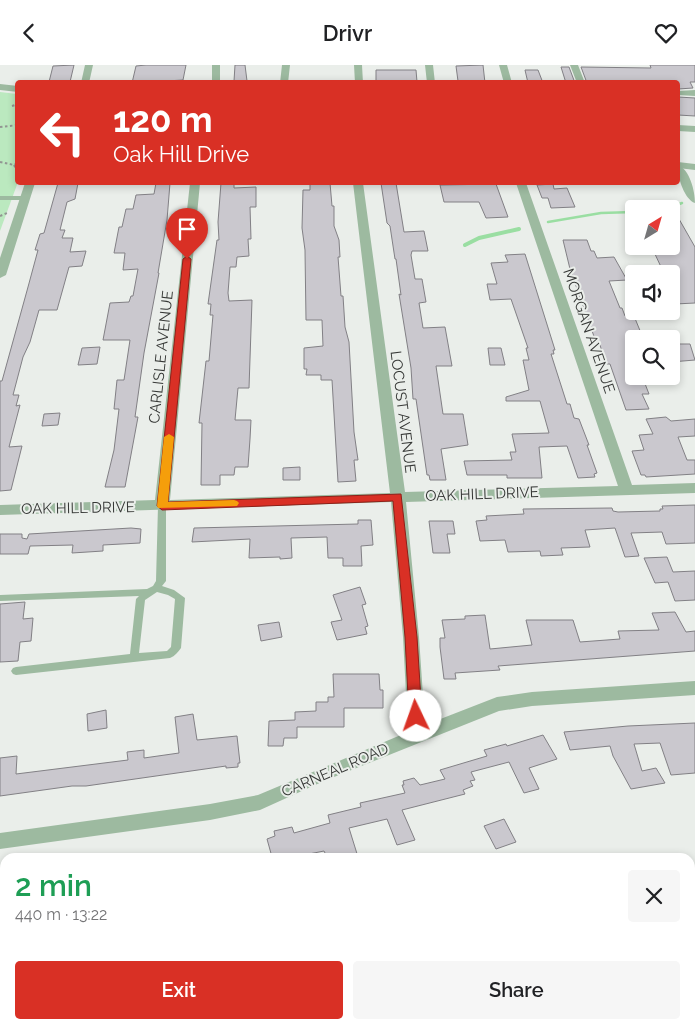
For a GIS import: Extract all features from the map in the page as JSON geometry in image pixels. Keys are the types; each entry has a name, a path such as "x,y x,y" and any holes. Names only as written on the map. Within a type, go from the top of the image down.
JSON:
{"street":[{"path":"86,80 88,65"},
{"path":"216,65 216,80"},
{"path":"284,80 286,65"},
{"path":"358,65 359,80"},
{"path":"429,65 431,80"},
{"path":"503,65 507,80"},
{"path":"574,65 580,80"},
{"path":"0,87 15,89"},
{"path":"680,93 695,93"},
{"path":"680,127 695,129"},
{"path":"680,167 695,167"},
{"path":"680,171 695,200"},
{"path":"0,275 29,185"},
{"name":"CARLISLE AVENUE","path":"162,506 195,185"},
{"name":"LOCUST AVENUE","path":"358,185 398,497 411,637 417,736"},
{"name":"MORGAN AVENUE","path":"523,185 627,490"},
{"name":"OAK HILL DRIVE","path":"0,509 162,506 695,488"},
{"name":"CARNEAL ROAD","path":"0,841 210,813 260,802 318,776 497,704 512,701 695,688"}],"lane":[{"path":"0,198 25,198"},
{"path":"134,657 142,599 162,581 162,506"},
{"path":"0,598 153,590 171,592 180,598 176,648 170,654 16,671"}],"path":[{"path":"0,127 15,125"},
{"path":"0,162 14,165"},
{"path":"0,216 7,213"}],"green space":[{"path":"0,92 15,94 15,185 17,185 0,231"}],"building":[{"path":"74,65 70,80 50,80 53,66"},
{"path":"186,65 183,80 133,80 136,66"},
{"path":"235,65 245,65 247,80 234,80"},
{"path":"483,65 485,80 458,80 456,66"},
{"path":"650,65 695,65 695,82 690,82 693,88 680,89 680,80 586,80 581,67 651,68"},
{"path":"561,67 569,67 574,80 565,80"},
{"path":"376,70 416,70 417,80 376,80"},
{"path":"525,70 538,70 542,80 527,80"},
{"path":"680,97 695,98 695,116 680,115"},
{"path":"57,185 78,185 75,199 67,202 60,230 65,230 62,238 73,238 70,252 86,251 82,266 69,267 57,310 39,310 30,342 23,357 13,395 19,395 16,406 20,405 9,447 22,446 11,490 0,491 0,381 2,381 38,250 35,250 40,234 44,233"},
{"path":"156,185 170,185 167,220 135,417 138,417 125,487 105,487 114,450 119,409 114,409 117,380 124,380 130,340 103,340 110,303 129,302 131,296 133,296 138,269 123,270 125,253 114,253 119,227 122,227 126,209 133,209 136,195 154,194"},
{"path":"221,185 234,185 234,188 256,187 256,207 250,207 251,239 248,239 249,256 237,257 236,267 230,267 228,293 229,301 252,300 249,388 238,388 235,420 251,420 248,467 235,467 234,475 220,475 220,485 201,485 202,423 199,423 206,361 209,361 213,315 210,315 211,304 208,304 217,240 219,240 218,222"},
{"path":"310,185 330,185 332,206 334,206 334,226 339,240 340,257 338,257 341,296 343,296 345,327 349,342 354,432 358,460 354,460 356,481 338,482 332,380 321,380 321,375 306,375 307,369 304,369 304,348 323,346 322,320 306,320 305,250 302,228 303,190 310,190"},
{"path":"381,185 396,185 404,232 424,231 428,251 412,251 411,255 415,279 422,279 426,302 419,303 423,328 445,327 452,366 436,366 443,414 463,414 468,445 441,449 446,480 430,480 429,475 427,475 416,399 413,399 411,368 399,294 401,295 396,259 390,226 387,223"},
{"path":"440,185 496,185 508,217 486,218 479,202 444,202"},
{"path":"537,185 553,185 554,189 567,188 575,207 551,208 548,198 542,198"},
{"path":"680,221 695,247 695,303 680,304 680,265 660,265 655,255 680,255"},
{"path":"563,240 587,240 591,251 594,251 597,258 614,257 625,276 625,280 609,281 620,308 622,308 625,320 636,320 640,330 625,330 625,385 646,385 649,394 642,394 649,409 626,410 610,364 606,364 599,342 596,342 570,269"},
{"path":"525,254 555,350 553,350 554,354 551,354 567,404 570,404 574,418 579,419 589,445 587,445 597,473 594,474 595,477 578,478 567,446 539,447 542,478 507,478 507,475 467,475 464,461 512,460 510,452 516,452 512,434 549,433 540,401 506,401 506,397 529,390 523,360 529,360 526,348 528,348 511,299 490,300 487,284 497,284 491,263 508,262 505,255"},
{"path":"680,344 690,344 695,360 680,361"},
{"path":"100,347 97,364 78,365 82,348"},
{"path":"488,348 501,348 505,365 490,365"},
{"path":"60,413 58,425 42,426 44,414"},
{"path":"666,417 671,421 695,419 695,436 678,437 687,460 695,460 695,474 646,477 641,475 632,451 644,450 639,435 653,434 646,419"},
{"path":"300,467 300,480 283,480 283,468"},
{"path":"695,505 695,543 666,544 662,532 631,533 639,556 625,557 615,528 585,530 590,547 561,548 563,555 541,556 540,551 508,552 505,540 480,541 476,521 487,520 486,516 524,514 523,509 612,508 613,511 618,512 660,511 660,509 663,509 662,506"},
{"path":"358,520 371,520 373,545 361,546 362,566 343,566 343,558 328,558 327,537 291,538 292,558 280,559 280,557 249,558 250,539 192,542 194,528 358,524"},
{"path":"429,521 453,521 455,534 447,534 450,553 433,553"},
{"path":"141,529 140,543 103,545 103,551 72,553 73,545 30,546 28,554 0,554 0,534 22,534 22,538 27,539 29,534"},
{"path":"667,557 673,572 695,571 695,600 675,601 668,582 655,583 644,558"},
{"path":"360,587 366,604 362,605 368,626 365,627 367,634 337,640 331,622 342,620 333,595"},
{"path":"25,602 23,619 33,618 31,641 20,642 18,661 0,662 0,604"},
{"path":"675,612 686,632 695,631 695,651 498,666 500,670 455,673 456,679 444,679 440,647 440,638 445,638 442,620 465,619 465,616 485,615 490,649 532,645 526,620 573,620 580,642 620,639 618,631 659,630 652,613"},
{"path":"279,622 282,637 261,641 258,625"},
{"path":"333,674 379,674 380,690 383,690 383,708 344,708 344,727 297,727 297,738 284,738 283,746 268,746 269,721 295,720 295,712 316,711 316,702 328,702 328,697 334,697"},
{"path":"106,710 107,728 88,731 87,714"},
{"path":"193,714 197,740 237,736 240,763 238,763 238,767 226,768 226,766 0,796 0,758 17,756 16,774 128,760 127,752 144,750 144,758 179,753 175,717"},
{"path":"695,723 695,773 671,775 660,743 634,744 642,771 656,768 665,783 631,789 613,756 610,746 570,750 564,732 628,726"},
{"path":"543,735 557,759 529,768 539,789 524,793 509,762 471,772 475,780 470,781 473,786 463,790 465,794 402,810 415,840 397,845 387,819 349,828 357,853 325,853 324,851 314,853 271,853 267,839 275,836 274,831 292,827 294,833 330,823 328,815 361,807 360,803 405,793 402,785 404,785 403,781 414,778 420,785 445,779 440,770 487,756 484,750 506,744 507,746"},
{"path":"504,819 516,842 496,849 484,826"}],"waterway":[{"path":"548,222 601,213 625,212"},
{"path":"465,245 479,238 519,229"}],"slow traffic":[{"path":"169,437 162,506 234,503"}],"route":[{"path":"187,259 162,506 398,497 416,716"}]}
